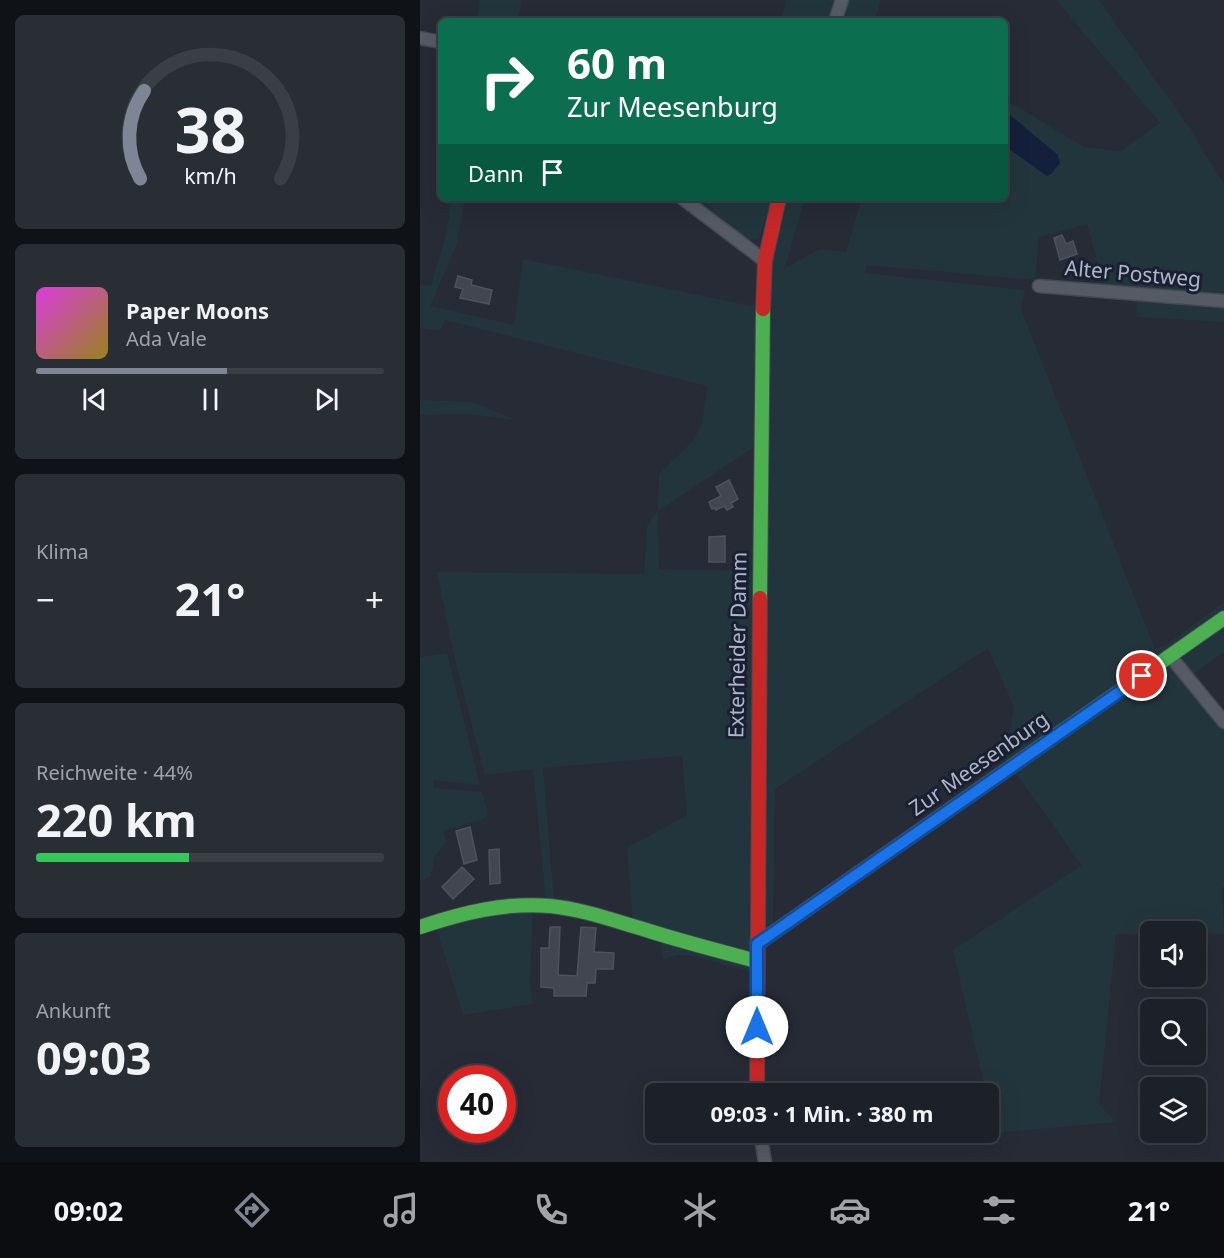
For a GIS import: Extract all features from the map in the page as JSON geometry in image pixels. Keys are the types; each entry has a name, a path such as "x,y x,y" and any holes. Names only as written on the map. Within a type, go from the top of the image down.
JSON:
{"street":[{"path":"836,18 842,0"},
{"path":"420,38 438,41"},
{"path":"686,201 765,261"},
{"name":"Exterheider Damm","path":"757,1083 765,261 778,201"},
{"name":"Alter Postweg","path":"1040,286 1224,301"},
{"name":"Zur Meesenburg","path":"757,944 1224,618"},
{"path":"1170,656 1224,722"},
{"path":"420,927 472,910 509,905 567,908 691,945 757,961"},
{"path":"762,1143 765,1162"}],"shaded area":[{"path":"480,0 522,0 519,18 477,18"},
{"path":"787,0 835,0 829,18 781,18"},
{"path":"847,0 880,0 876,18 842,18"},
{"path":"1056,0 1099,0 1188,126 1224,184 1224,297 1104,285 1087,224 1039,237 1035,280 867,265 865,273 1025,290 1021,309 1155,649 1166,645 1224,602 1224,612 1008,763 1005,759 1014,707 988,648 775,789 773,924 763,931 771,252 783,201 804,201 785,268 820,249 846,252 861,201 1008,201 1008,148 1046,175 1008,115 1008,101 1084,147 1121,151 1160,123"},
{"path":"452,201 464,201 457,244 430,306 514,325 523,259 757,307 756,446 658,511 659,474 694,440 702,424 707,386 445,320 440,331 420,328 420,285 431,286 446,234"},
{"path":"701,201 771,201 759,239 748,240"},
{"path":"1137,299 1224,305 1224,322 1136,317"},
{"path":"420,400 472,402 516,420 469,414 420,415"},
{"path":"658,511 659,569 756,571 752,946 745,953 633,922 627,848 687,815 682,756 543,768 554,901 546,901 533,769 485,775 453,652 437,572 644,574 647,526"},
{"path":"1224,624 1224,652 1192,675 1178,657"},
{"path":"447,653 480,785 433,780 434,788 482,792 488,814 483,819 444,831 446,842 435,856 431,876 420,881 420,657"},
{"path":"1169,663 1224,729 1224,887 1222,887 1224,934 1206,934 1206,921 1140,921 1140,934 1116,934 1099,1105 1116,1122 999,1133 999,1083 984,1083 953,950 1082,865 1014,771"},
{"path":"533,908 530,984 533,1004 463,1015 436,927 472,914"},
{"path":"660,939 745,962 751,972 694,956 677,955 663,959"}],"water":[{"path":"1008,115 1058,155 1060,163 1047,176 1008,148"}],"building":[{"path":"1062,235 1066,244 1073,241 1077,254 1060,260 1054,238"},
{"path":"458,276 472,280 471,285 492,290 489,304 460,298 463,289 455,287"},
{"path":"729,480 738,499 731,503 733,507 727,510 724,506 716,510 712,509 709,502 721,496 716,487"},
{"path":"725,536 725,562 709,562 709,537"},
{"path":"470,827 477,860 464,864 456,831"},
{"path":"499,849 500,883 490,884 489,850"},
{"path":"462,867 474,879 453,899 442,887"},
{"path":"550,927 560,927 558,975 577,976 581,927 596,928 594,952 614,953 613,969 596,969 595,983 587,983 586,996 554,996 554,988 541,987 541,948 549,948"}],"traffic: fast":[{"path":"760,598 763,309"},
{"path":"1127,686 1224,618"},
{"path":"420,927 452,917 500,907 550,906 596,915 757,961"}],"traffic: slow":[{"path":"757,944 1127,686"}],"traffic: jam":[{"path":"763,309 765,261 778,201"},
{"path":"757,1083 760,598"}],"route":[{"path":"757,1027 757,944 1142,676"}]}
